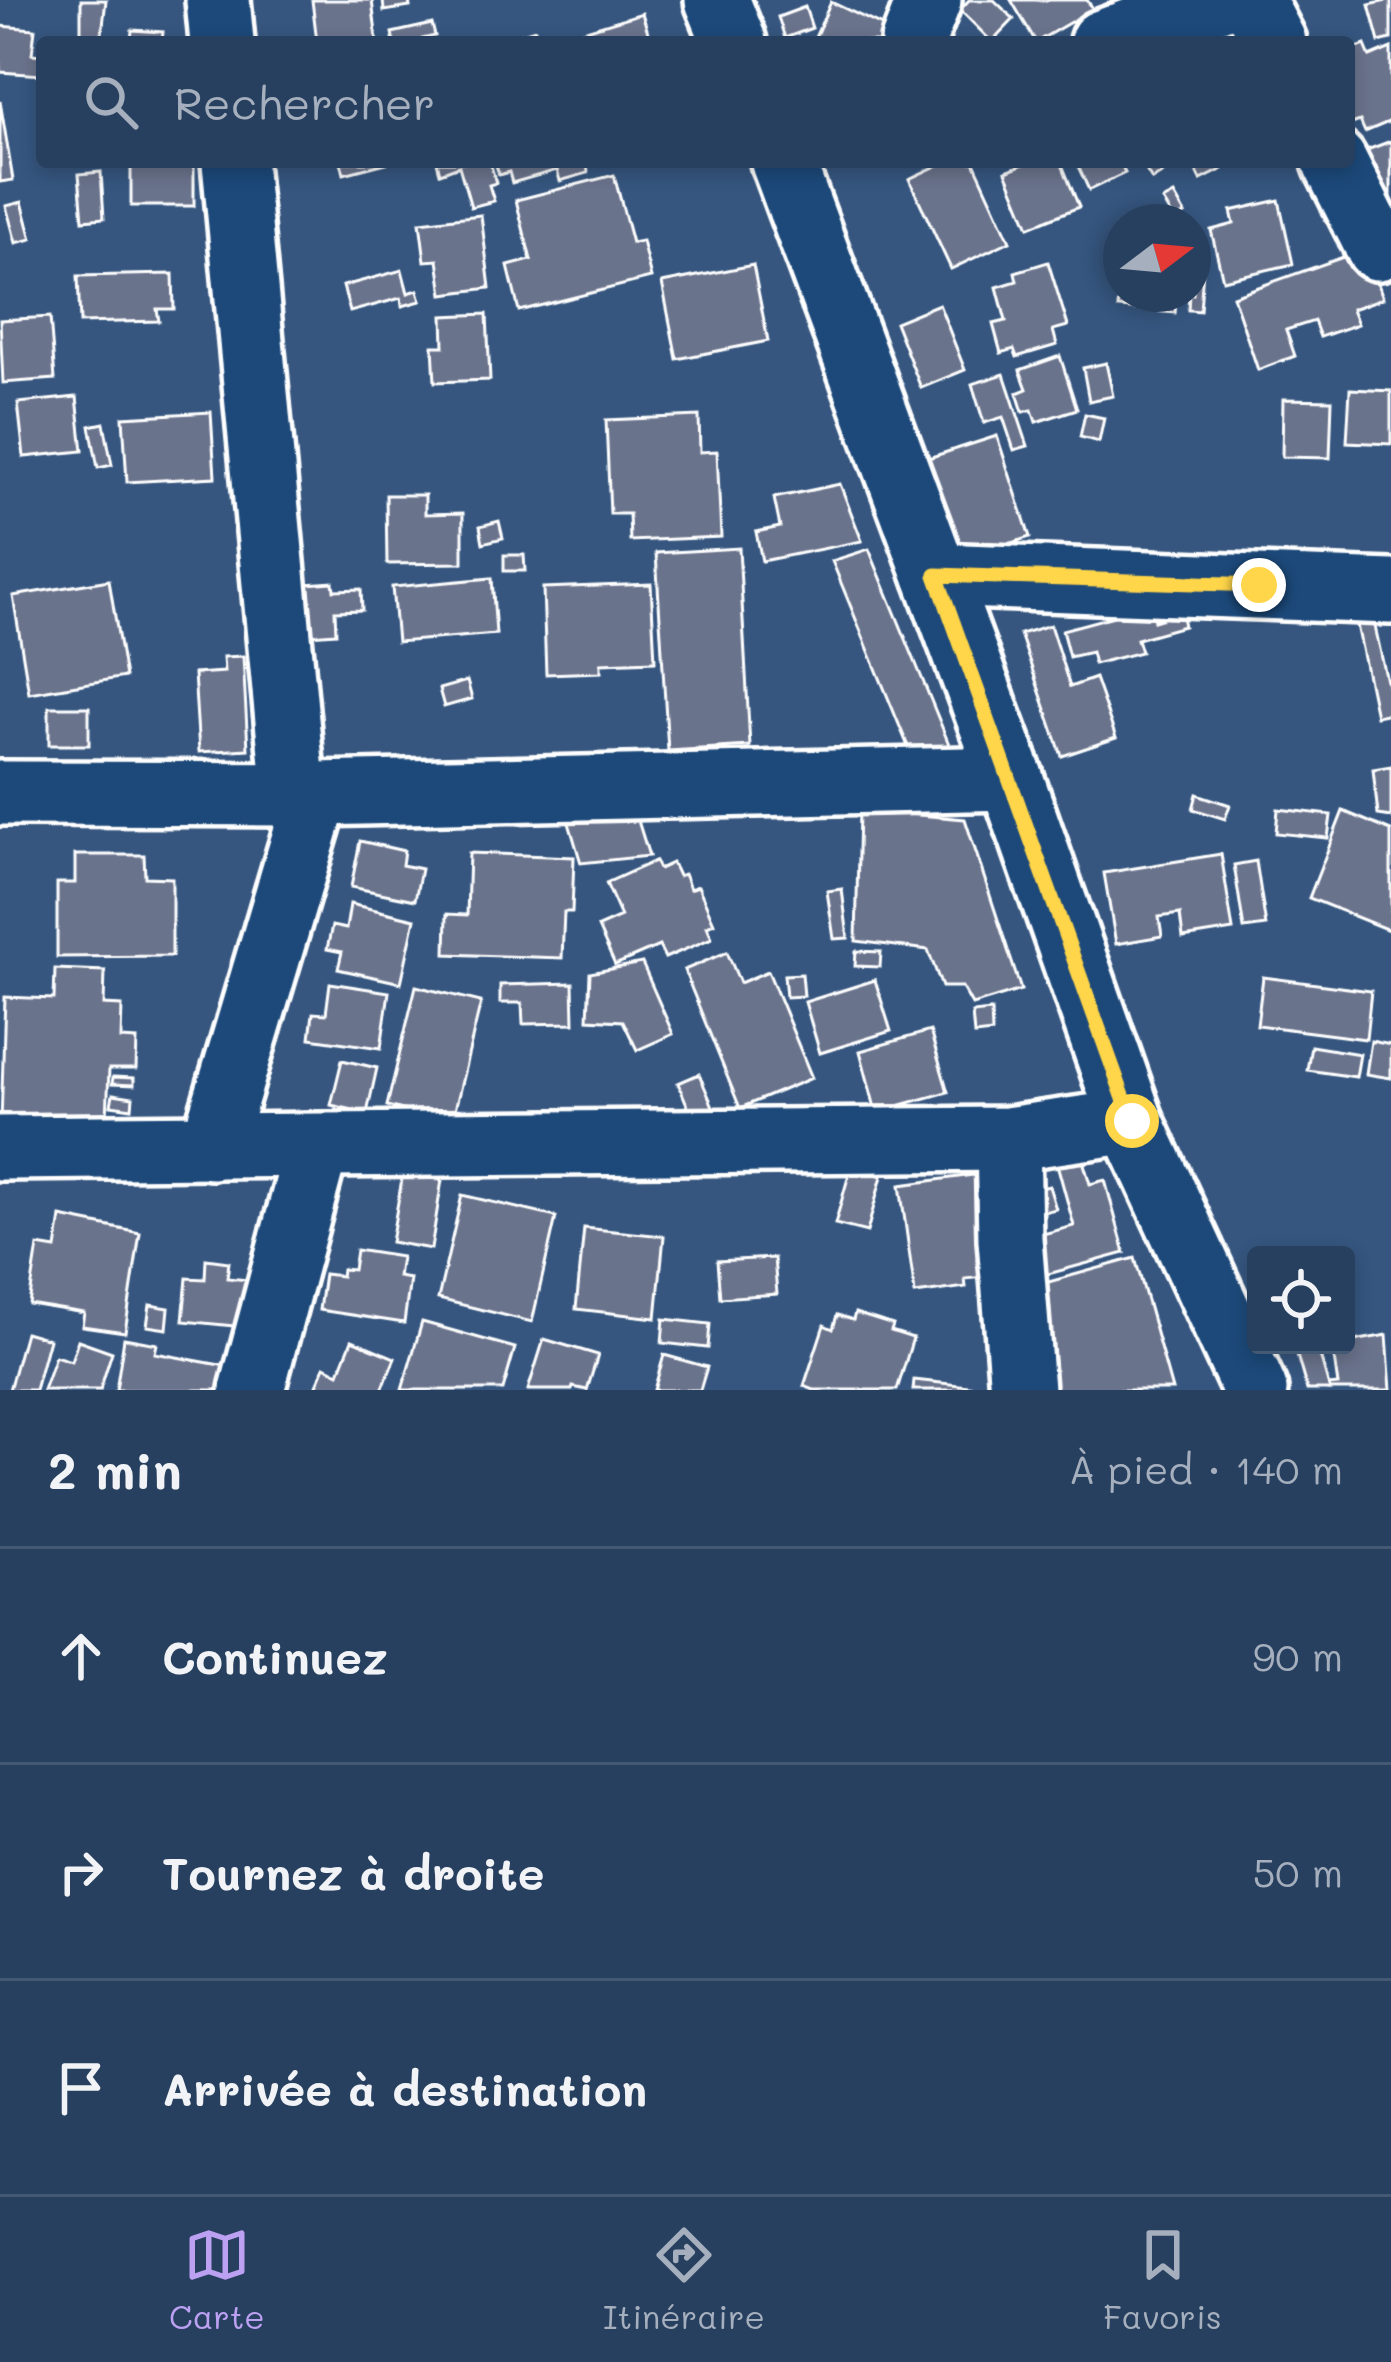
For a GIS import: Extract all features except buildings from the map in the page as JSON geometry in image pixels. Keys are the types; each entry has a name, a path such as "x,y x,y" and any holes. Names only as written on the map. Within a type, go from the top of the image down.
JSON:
{"street":[{"path":"218,0 221,36"},
{"path":"717,0 732,36"},
{"path":"915,36 929,0"},
{"path":"1118,36 1216,0"},
{"path":"1252,0 1271,36"},
{"path":"212,1147 306,794 235,168"},
{"path":"1338,168 1378,248"},
{"path":"806,176 936,575 1132,1121 1255,1390"},
{"path":"936,575 1391,592"},
{"path":"0,793 306,794 1011,778"},
{"path":"0,1148 1008,1139 1132,1121"},
{"path":"1008,1139 1022,1390"},
{"path":"252,1390 317,1146"}],"route":[{"path":"1132,1121 936,575 1259,585"}]}
